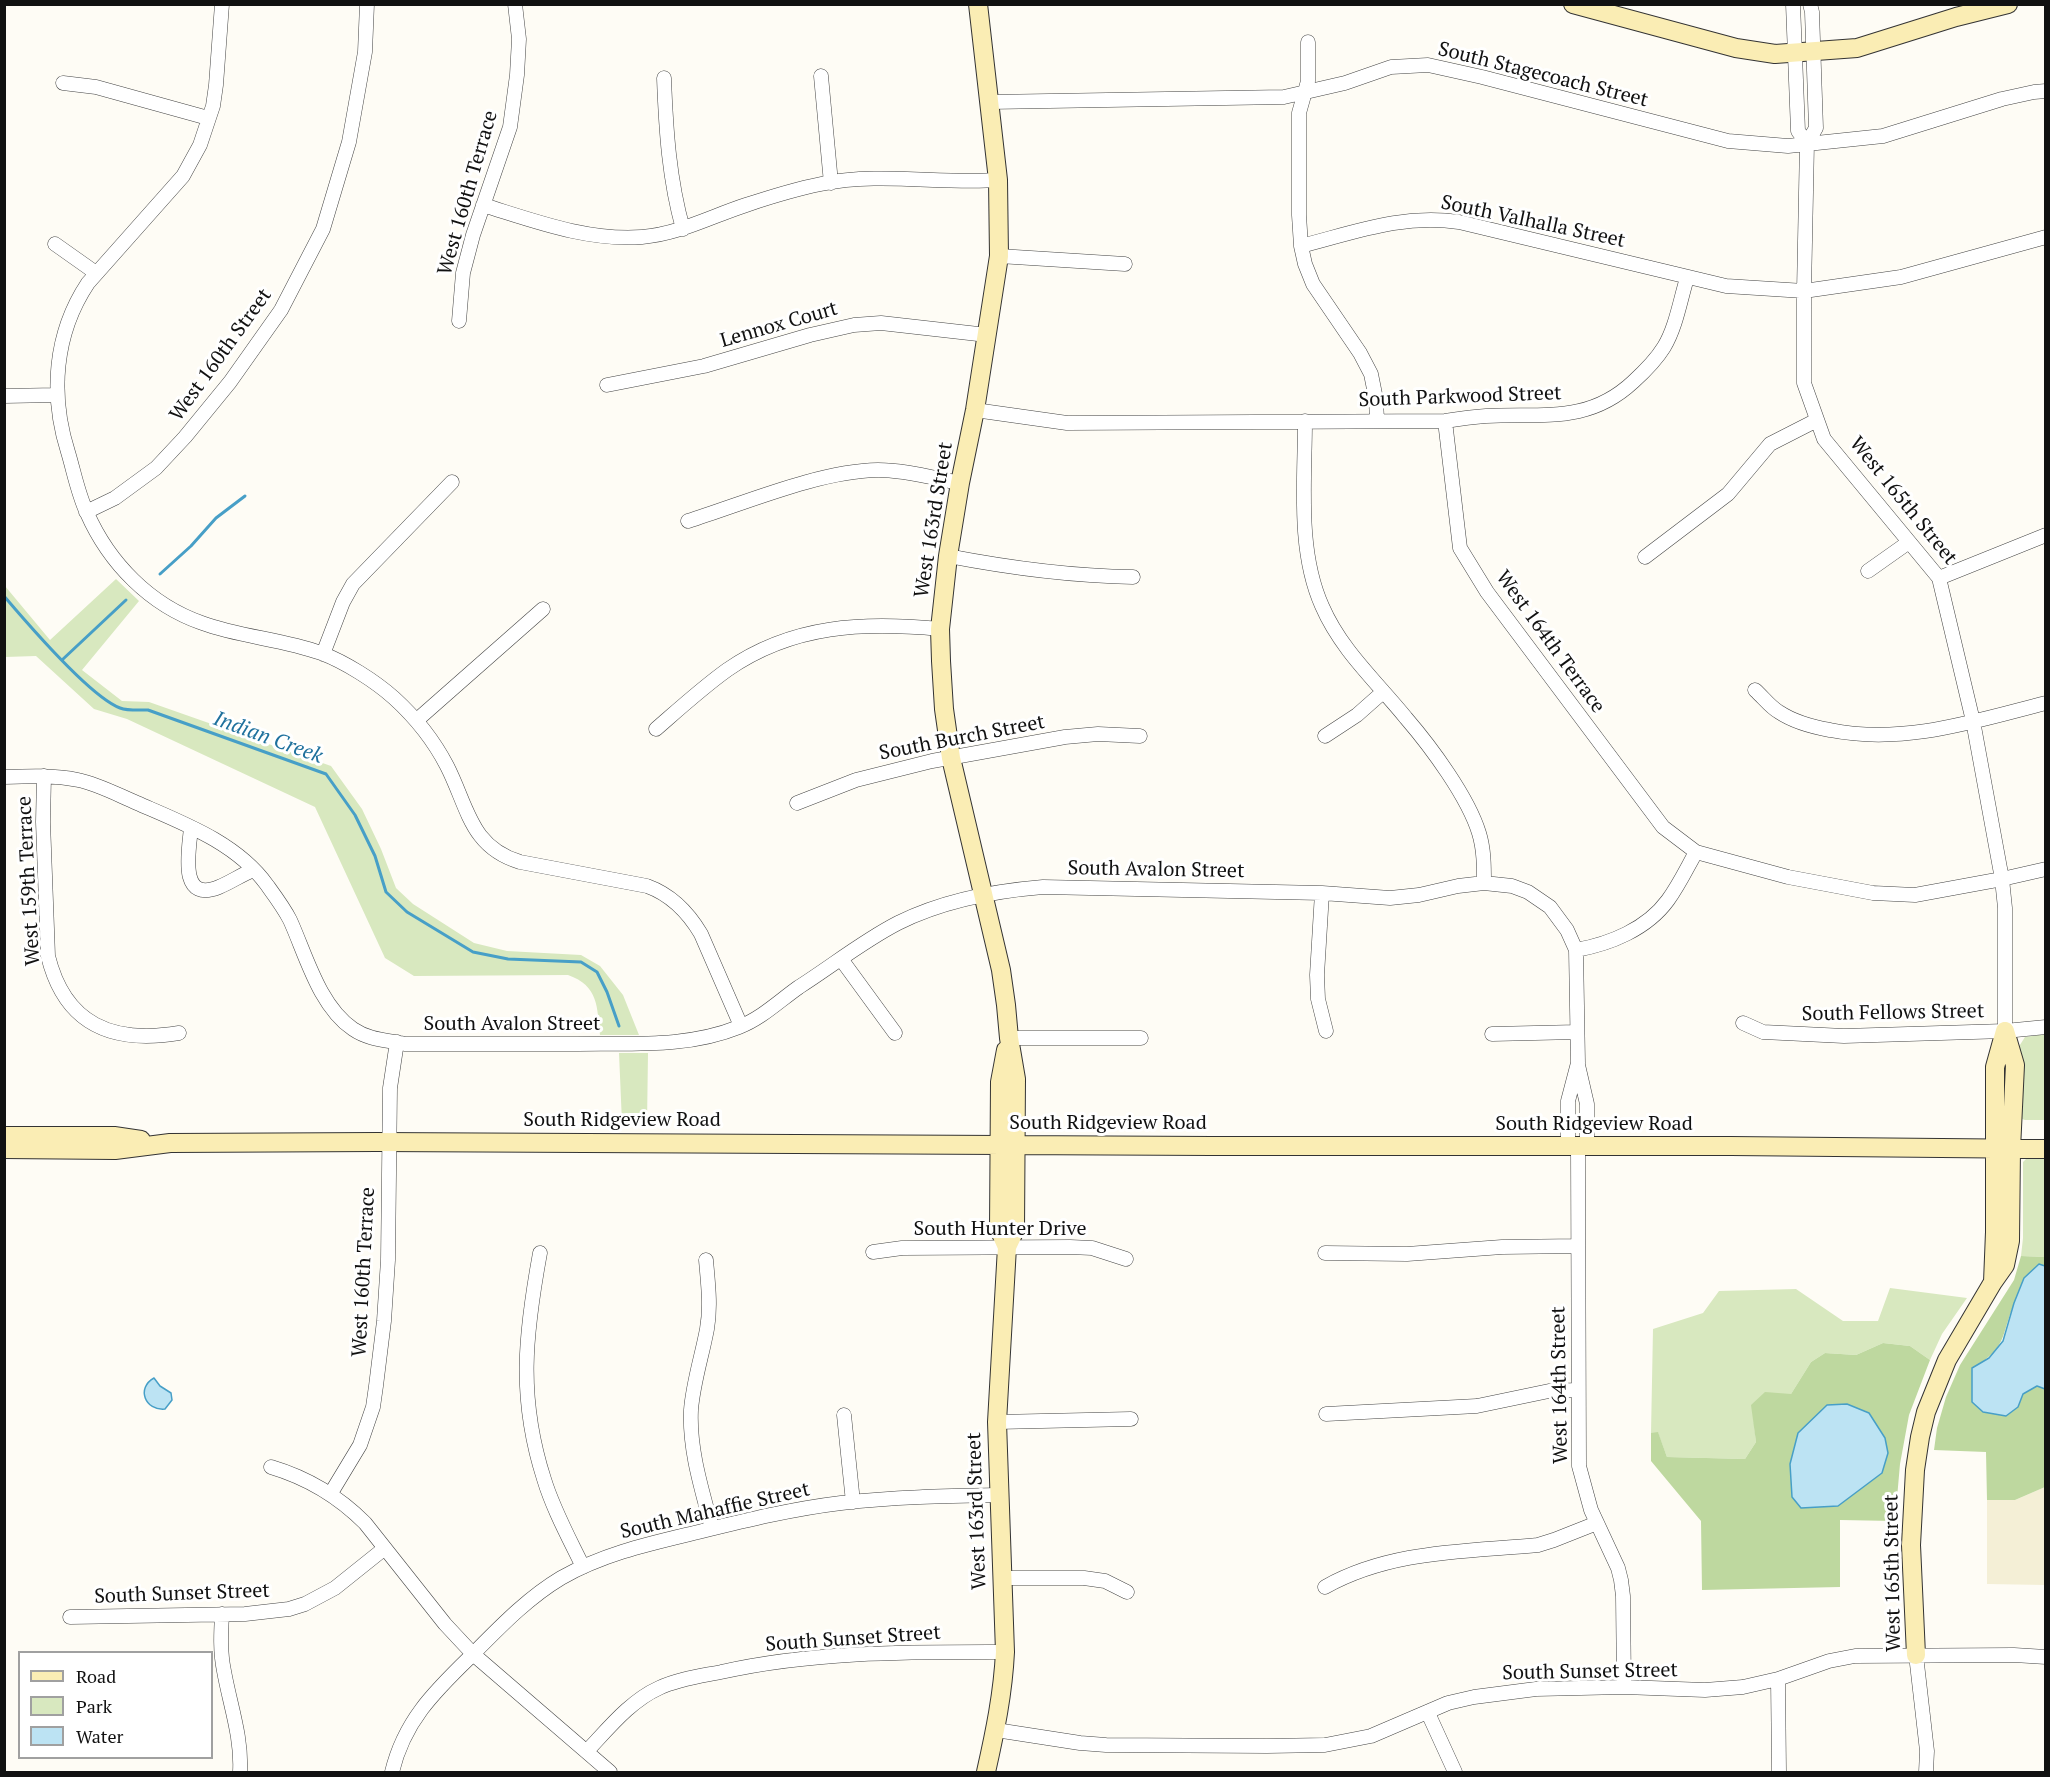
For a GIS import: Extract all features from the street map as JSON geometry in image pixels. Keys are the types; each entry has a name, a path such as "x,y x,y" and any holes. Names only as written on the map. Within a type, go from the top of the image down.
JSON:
{"street":[{"path":"222,4 216,85 200,145 183,176 96,273 81,294 67,326 58,369 56,395 64,442 86,512 110,554 134,581 166,606 204,624 323,654 372,682 393,698 417,720 427,733 448,768 477,832 492,849 509,859 520,862 647,886 660,891 684,910 701,934 741,1026"},
{"name":"West 160th Street","path":"86,512 115,498 156,468 230,382 281,310 323,229 349,142 365,52 367,4"},
{"name":"West 160th Terrace","path":"459,321 463,273 510,127 518,51 515,4"},
{"name":"West 163rd Street","path":"978,4 998,180 999,256 975,410 948,556 940,629 944,710 951,758 1001,970 1016,1079 1007,1145 1015,1230 1007,1247 997,1422 1005,1652 996,1730 986,1773"},
{"path":"1573,4 1736,48 1774,54 1837,50 1870,44 1956,17 2008,4"},
{"name":"West 165th Street","path":"1793,4 1798,130 1807,143"},
{"name":"West 165th Street","path":"1810,4 1816,128 1807,143 1804,383 1824,439 1939,578 1973,721 2002,879 2005,908 2005,1031 2015,1065 2003,1149 2010,1241 2005,1265 1947,1360 1926,1412 1915,1470 1911,1545 1916,1656 1927,1751 1926,1773"},
{"path":"1308,42 1308,81 1299,113 1301,246 1313,284 1360,353 1371,374 1377,421"},
{"name":"South Stagecoach Street","path":"990,102 1284,97 1345,83 1391,67 1428,65 1728,141 1788,146 1883,136 2002,99 2046,91"},
{"path":"821,76 831,183"},
{"path":"664,78 667,142 674,197 683,229"},
{"path":"63,83 96,87 208,118"},
{"path":"483,205 562,229 604,237 644,237 683,229 746,205 831,183 873,178 967,182 998,180"},
{"name":"South Valhalla Street","path":"1301,246 1389,223 1438,219 1459,222 1687,278"},
{"path":"1687,278 1726,286 1804,291 1900,277 2046,237"},
{"path":"55,244 96,273"},
{"path":"999,256 1125,264"},
{"name":"South Parkwood Street","path":"975,410 1067,423 1445,421 1484,416 1562,415 1597,407 1611,399 1646,371 1664,347 1674,325 1687,278"},
{"name":"Lennox Court","path":"607,385 722,362 810,334 854,325 881,323 987,336"},
{"path":"4,396 56,395"},
{"path":"1645,557 1728,494 1770,444 1817,420"},
{"name":"West 164th Terrace","path":"1445,421 1460,548 1487,592 1663,827 1696,852"},
{"path":"1305,422 1306,541 1307,558 1314,586 1322,606 1351,656 1406,717 1438,759 1473,818 1483,853 1484,883"},
{"path":"688,521 789,488 861,471 881,470 960,483"},
{"path":"323,654 342,602 353,584 452,482"},
{"path":"1939,578 2046,535"},
{"path":"1868,571 1909,542"},
{"path":"948,556 1048,573 1133,577"},
{"path":"417,720 543,609"},
{"path":"656,729 728,669 768,648 817,630 898,625 940,629"},
{"path":"1755,690 1778,712 1812,727 1851,735 1894,736 1939,730 2046,703"},
{"path":"1326,736 1357,715 1383,692"},
{"name":"South Burch Street","path":"797,803 856,780 951,758 1065,737 1098,734 1140,736"},
{"name":"South Avalon Street","path":"4,777 44,776 78,780 103,788 211,837 266,883 289,918 311,971 334,1013 354,1030 376,1040 405,1044 665,1043 716,1035 741,1026 772,1009 798,988 877,935 926,911 982,896 1043,887 1323,893 1390,898 1484,883"},
{"name":"West 159th Terrace","path":"44,776 48,956 61,994 82,1017 111,1032 152,1036 179,1033"},
{"path":"191,828 189,874 190,882 196,888 201,890 219,887 253,870"},
{"path":"1576,950 1599,946 1618,938 1651,917 1667,902 1696,852 1788,877 1883,894 1916,895 2002,879 2046,868"},
{"name":"West 164th Street","path":"1484,883 1512,886 1539,899 1550,908 1567,930 1576,950 1578,1063 1568,1101 1578,1146 1579,1466 1583,1485 1597,1524 1618,1568 1622,1588 1624,1687"},
{"path":"1323,893 1317,975 1318,999 1326,1031"},
{"path":"841,959 895,1033"},
{"name":"South Fellows Street","path":"1743,1023 1763,1032 1844,1036 2005,1031 2046,1027"},
{"path":"1492,1034 1577,1032"},
{"path":"1009,1038 1141,1038"},
{"name":"West 160th Terrace","path":"331,1493 360,1445 373,1407 384,1321 388,1260 390,1088 397,1042"},
{"name":"South Ridgeview Road","path":"4,1136 114,1136 170,1143"},
{"name":"South Ridgeview Road","path":"4,1149 115,1150 170,1143 390,1142 2046,1149"},
{"path":"1325,1253 1407,1254 1502,1247 1578,1246"},
{"name":"South Hunter Drive","path":"873,1252 902,1248 1092,1248 1126,1259"},
{"path":"540,1253 527,1329 526,1390 530,1420 544,1480 555,1509 583,1567"},
{"path":"706,1260 709,1309 692,1397 691,1434 696,1465 712,1528"},
{"path":"1326,1414 1477,1406 1549,1391 1578,1390"},
{"path":"844,1414 853,1502"},
{"path":"997,1422 1131,1419"},
{"path":"271,1467 304,1478 331,1493 358,1516 445,1624 473,1654 610,1773"},
{"name":"South Mahaffie Street","path":"473,1654 534,1596 583,1567 630,1548 778,1513 853,1502 999,1495"},
{"path":"1325,1587 1347,1575 1407,1557 1538,1545 1597,1524"},
{"name":"South Sunset Street","path":"70,1617 222,1614 289,1609 305,1604 334,1588 385,1548"},
{"path":"1002,1578 1084,1578 1106,1581 1127,1592"},
{"path":"222,1614 221,1651 226,1684 238,1733 240,1773"},
{"name":"South Sunset Street","path":"587,1751 620,1716 645,1697 659,1688 703,1676 777,1661 830,1656 1005,1652"},
{"path":"392,1773 401,1743 415,1717 437,1690 473,1654"},
{"name":"South Sunset Street","path":"996,1730 1080,1743 1305,1746 1371,1736 1448,1703 1500,1692 1624,1687 1705,1690 1743,1687 1829,1661 1855,1656 2014,1655 2046,1657"},
{"path":"1778,1678 1779,1773"},
{"path":"1428,1713 1455,1773"}],"shaded area":[{"path":"2045,1487 2045,1585 1987,1584 1987,1500 2015,1500"}],"green space":[{"path":"116,579 139,601 82,670 122,701 149,702 331,766 362,809 396,888 413,904 474,943 507,951 581,955 600,966 623,995 639,1035 600,1035 597,1007 591,991 586,985 568,975 414,976 385,958 315,807 127,719 94,709 36,656 5,657 5,586 50,640"},
{"path":"2045,1034 2045,1120 2025,1120 2019,1118 2018,1048 2025,1037"},
{"path":"619,1053 648,1053 647,1124 622,1123"},
{"path":"2026,1159 2045,1159 2045,1257 2021,1256 2023,1162"},
{"path":"2021,1256 2045,1257 2045,1266 2039,1264 2019,1294 1997,1347 1992,1354 1972,1369 1972,1402 1983,1412 2018,1407 2023,1394 2037,1386 2045,1389 2045,1487 2015,1500 1987,1500 1986,1452 1934,1450 1937,1428 1946,1397 1960,1365 2014,1280"},
{"path":"1890,1288 1967,1298 1942,1334 1930,1360 1910,1346 1883,1343 1856,1355 1825,1353 1811,1362 1791,1394 1752,1405 1756,1442 1745,1459 1667,1457 1658,1433 1651,1433 1653,1329 1703,1313 1719,1291 1796,1289 1843,1321 1878,1321"},
{"path":"1883,1343 1910,1346 1930,1360 1909,1415 1900,1464 1895,1521 1840,1520 1840,1587 1702,1590 1701,1521 1651,1461 1651,1433 1658,1432 1667,1457 1745,1459 1756,1442 1751,1405 1765,1392 1791,1394 1811,1362 1825,1353 1856,1355"}],"water":[{"path":"2039,1264 2045,1266 2045,1389 2037,1386 2023,1394 2018,1407 2006,1416 1983,1412 1972,1402 1972,1368 1989,1358 2003,1341 2024,1278"},
{"path":"154,1378 160,1386 171,1393 172,1400 165,1409 152,1406 145,1398 145,1387"},
{"path":"1847,1404 1869,1413 1885,1438 1888,1453 1882,1473 1838,1506 1801,1508 1792,1497 1790,1464 1798,1433 1827,1405"}],"waterway":[{"path":"160,574 191,546 216,518 245,496"},
{"name":"Indian Creek","path":"4,596 59,658 107,701 123,709 148,710 326,774 355,815 375,856 386,892 407,912 473,952 508,959 581,962 597,972 619,1026"},
{"path":"62,660 126,600"}]}
